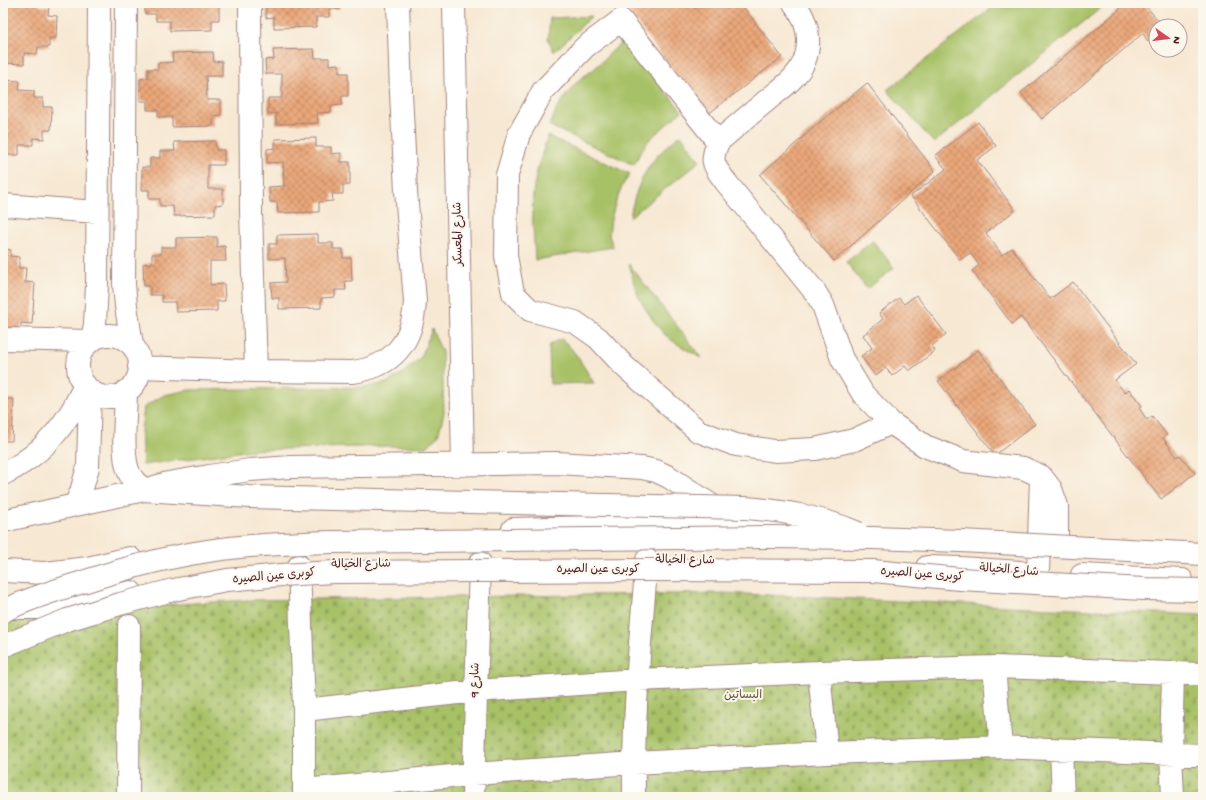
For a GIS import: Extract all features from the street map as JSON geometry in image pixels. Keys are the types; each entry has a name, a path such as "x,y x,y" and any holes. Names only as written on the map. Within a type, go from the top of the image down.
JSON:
{"main road":[{"path":"92,341 95,324 97,285 99,3"},
{"path":"126,3 124,284 132,345 139,359 140,367 138,376 133,385 118,396 108,397 99,395 88,388 80,377 78,367 84,348 92,341 102,336 113,335 124,339 132,345"},
{"path":"250,3 251,211 256,371"},
{"path":"140,367 256,371 352,372 374,367 393,356 400,347 412,326 415,301 406,191 398,3"},
{"name":"شارع المعسكر","path":"454,3 463,465"},
{"path":"794,3 806,25 809,44 804,62 793,78 718,142 713,155 715,167 815,292 823,305 842,359 863,394 891,423 925,446 963,461 1023,468 1040,476 1051,489 1057,506 1038,573"},
{"path":"718,142 621,20 585,47 543,91 519,134 507,175 506,256 513,293 530,310 575,322 598,338 624,366 698,431 736,445 775,451 816,449 854,440 891,423"},
{"path":"3,205 97,212"},
{"path":"3,339 92,341"},
{"path":"3,474 33,455 53,436 88,388"},
{"path":"75,505 81,492 88,467 88,388"},
{"path":"126,391 125,460 128,472 134,482 144,490 289,498 745,508 778,511 810,517 842,526 872,538"},
{"path":"3,521 144,490 168,483 250,470 292,467 557,463 642,468 656,471 669,477 737,523"},
{"path":"3,571 46,573 74,570 240,539 298,535 737,523 962,533 1048,535 1203,544"},
{"path":"3,611 111,572 166,559 221,549 277,544 767,537 872,538 961,541 1140,552 1203,554"},
{"path":"634,797 637,680 647,560"},
{"name":"شارع الخيالة","path":"3,608 50,607 88,601 190,579 244,570 299,566 647,560 960,568 1203,580"},
{"name":"شارع 9","path":"472,797 480,563"},
{"path":"299,566 304,710 304,793 473,774 634,763 827,753 1001,747 1203,754"},
{"name":"كوبرى عين الصيره","path":"3,646 67,620 173,590 227,580 281,575 342,572 641,570 873,572 1144,589 1203,590"},
{"path":"128,797 129,626"},
{"path":"304,710 476,691 637,680 819,672 994,667 1203,674"},
{"path":"994,667 1001,747"},
{"path":"819,672 827,753"},
{"path":"1173,673 1171,753 1173,797"},
{"path":"1061,750 1063,797"}],"green space":[{"path":"998,3 1107,3 934,143 887,90"},
{"path":"592,16 554,52 548,39 550,18"},
{"path":"623,41 682,111 650,139 641,151 634,165 550,126 557,108 571,89 581,78 593,70"},
{"path":"681,135 700,161 630,217 637,190 645,173 656,158"},
{"path":"548,136 630,174 622,186 611,219 609,235 613,247 535,260 533,200 535,180 542,152"},
{"path":"873,241 894,268 867,289 846,262"},
{"path":"629,264 702,358 670,339 655,323 638,296"},
{"path":"432,329 442,352 444,413 438,436 427,447 390,446 252,450 143,465 141,431 144,407 164,395 189,390 364,387 387,383 404,372 421,357"},
{"path":"561,339 566,342 575,353 594,383 550,384 549,346"},
{"name":"البساتين","path":"723,593 1203,615 1203,797 3,797 3,614 248,600"}],"building":[{"path":"3,3 39,3 39,6 49,6 48,15 57,16 56,38 49,38 49,47 38,47 37,54 24,53 24,64 3,63"},
{"path":"139,3 219,4 219,20 212,20 212,30 170,31 170,21 156,21 156,14 145,14 145,5 139,5"},
{"path":"266,3 340,3 340,9 329,9 329,17 316,17 316,27 274,28 274,17 266,18"},
{"path":"622,3 740,3 782,57 707,115"},
{"path":"1127,3 1143,3 1156,18 1148,18 1148,42 1143,33 1042,119 1021,93"},
{"path":"314,49 315,58 329,58 329,65 339,64 339,73 348,73 348,96 342,96 342,105 331,106 331,112 317,113 318,123 276,124 276,113 268,114 268,98 282,98 282,74 266,74 265,60 274,59 273,50"},
{"path":"213,52 214,62 222,61 222,76 206,76 207,100 221,100 221,115 213,116 213,126 172,127 172,117 158,117 158,110 147,110 147,101 140,101 140,79 148,78 148,69 158,69 158,63 173,62 172,53"},
{"path":"3,80 20,81 19,90 34,91 34,98 43,98 43,107 52,107 51,130 44,130 44,139 33,138 33,145 19,145 19,155 3,155"},
{"path":"867,83 935,171 834,261 760,175"},
{"path":"978,122 996,146 977,160 1015,210 986,233 1002,255 1012,248 1050,299 1073,282 1136,364 1115,380 1125,393 1129,389 1142,406 1139,408 1147,420 1152,416 1167,435 1163,438 1177,457 1180,455 1195,473 1161,499 1021,317 1012,324 972,271 979,265 970,253 960,260 911,196 946,169 935,156"},
{"path":"316,138 316,147 331,147 331,154 341,153 341,162 350,162 350,185 343,185 343,194 332,194 333,201 319,202 319,212 278,213 277,202 270,202 269,187 284,186 283,162 267,163 267,149 275,148 275,139"},
{"path":"215,141 216,150 224,150 224,165 208,165 208,189 223,189 223,204 215,205 215,215 174,216 173,206 160,206 160,199 149,199 149,190 142,190 142,167 150,167 150,158 160,158 160,151 175,151 174,142"},
{"path":"318,234 318,243 333,243 333,249 343,249 343,258 351,258 352,281 345,281 346,290 335,290 335,297 321,298 321,308 279,309 279,298 272,298 271,283 286,282 285,258 269,259 269,244 277,244 277,235"},
{"path":"217,237 217,247 225,246 226,261 210,261 210,285 224,284 225,301 217,301 217,311 176,312 175,302 162,302 162,295 150,295 150,286 144,286 143,264 152,263 152,254 161,254 161,247 176,247 176,238"},
{"path":"3,249 11,250 10,256 19,257 19,268 26,268 25,282 35,283 32,324 21,323 21,331 5,330 6,316 3,316"},
{"path":"916,295 946,334 932,346 935,351 909,371 905,366 892,376 886,368 875,376 861,356 872,348 863,335 883,319 879,313 899,298 904,304"},
{"path":"978,350 1035,424 995,455 938,381"},
{"path":"3,399 14,399 12,441 3,441"}]}
